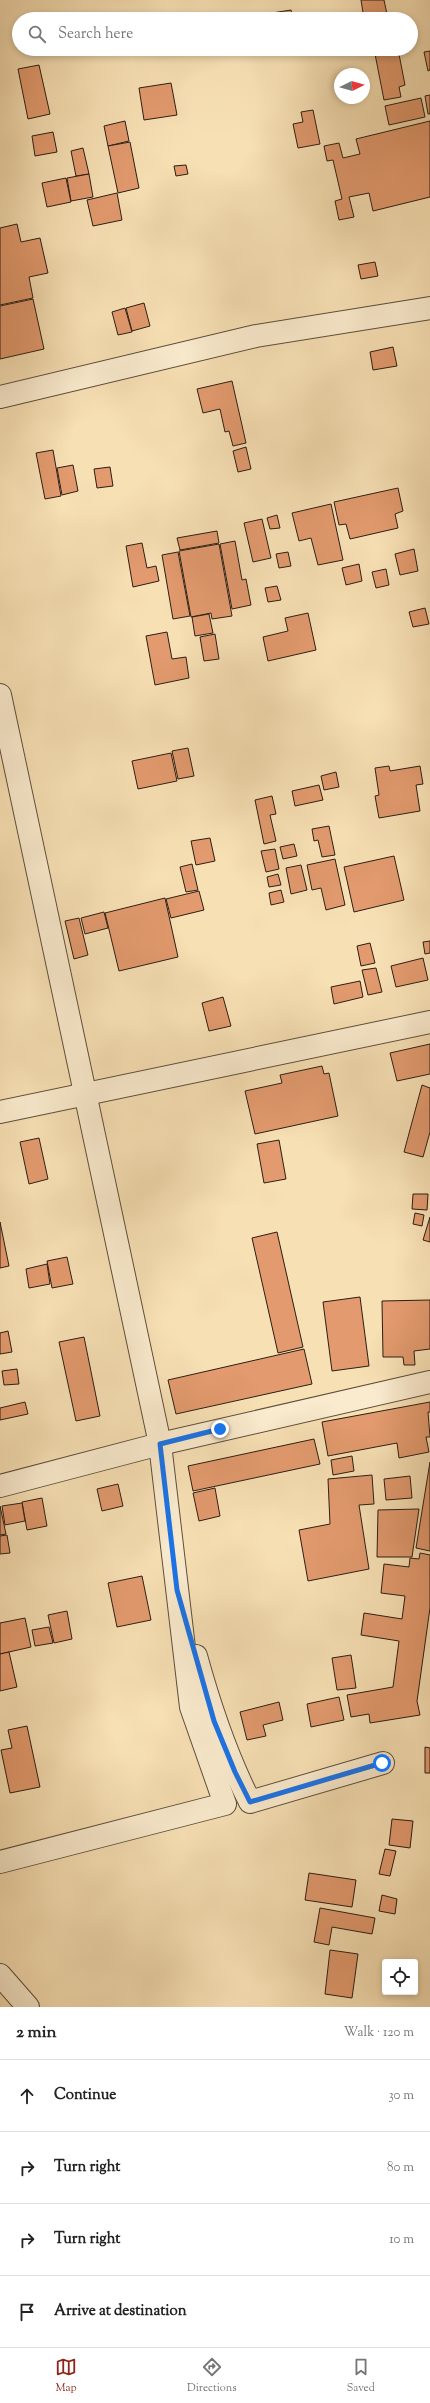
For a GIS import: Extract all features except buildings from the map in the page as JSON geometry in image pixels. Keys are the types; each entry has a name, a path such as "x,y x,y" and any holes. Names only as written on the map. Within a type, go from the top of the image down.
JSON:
{"street":[{"path":"0,397 256,336 430,308"},
{"path":"0,695 6,750 86,1094 160,1444 191,1707 225,1804 0,1862"},
{"path":"0,1112 430,1022"},
{"path":"0,1486 160,1444 430,1382"},
{"path":"177,1590 214,1721 235,1772 250,1802 382,1763"},
{"path":"0,1974 28,2007"}],"route":[{"path":"220,1429 160,1444 177,1590 214,1721 235,1772 250,1802 382,1763"}]}
